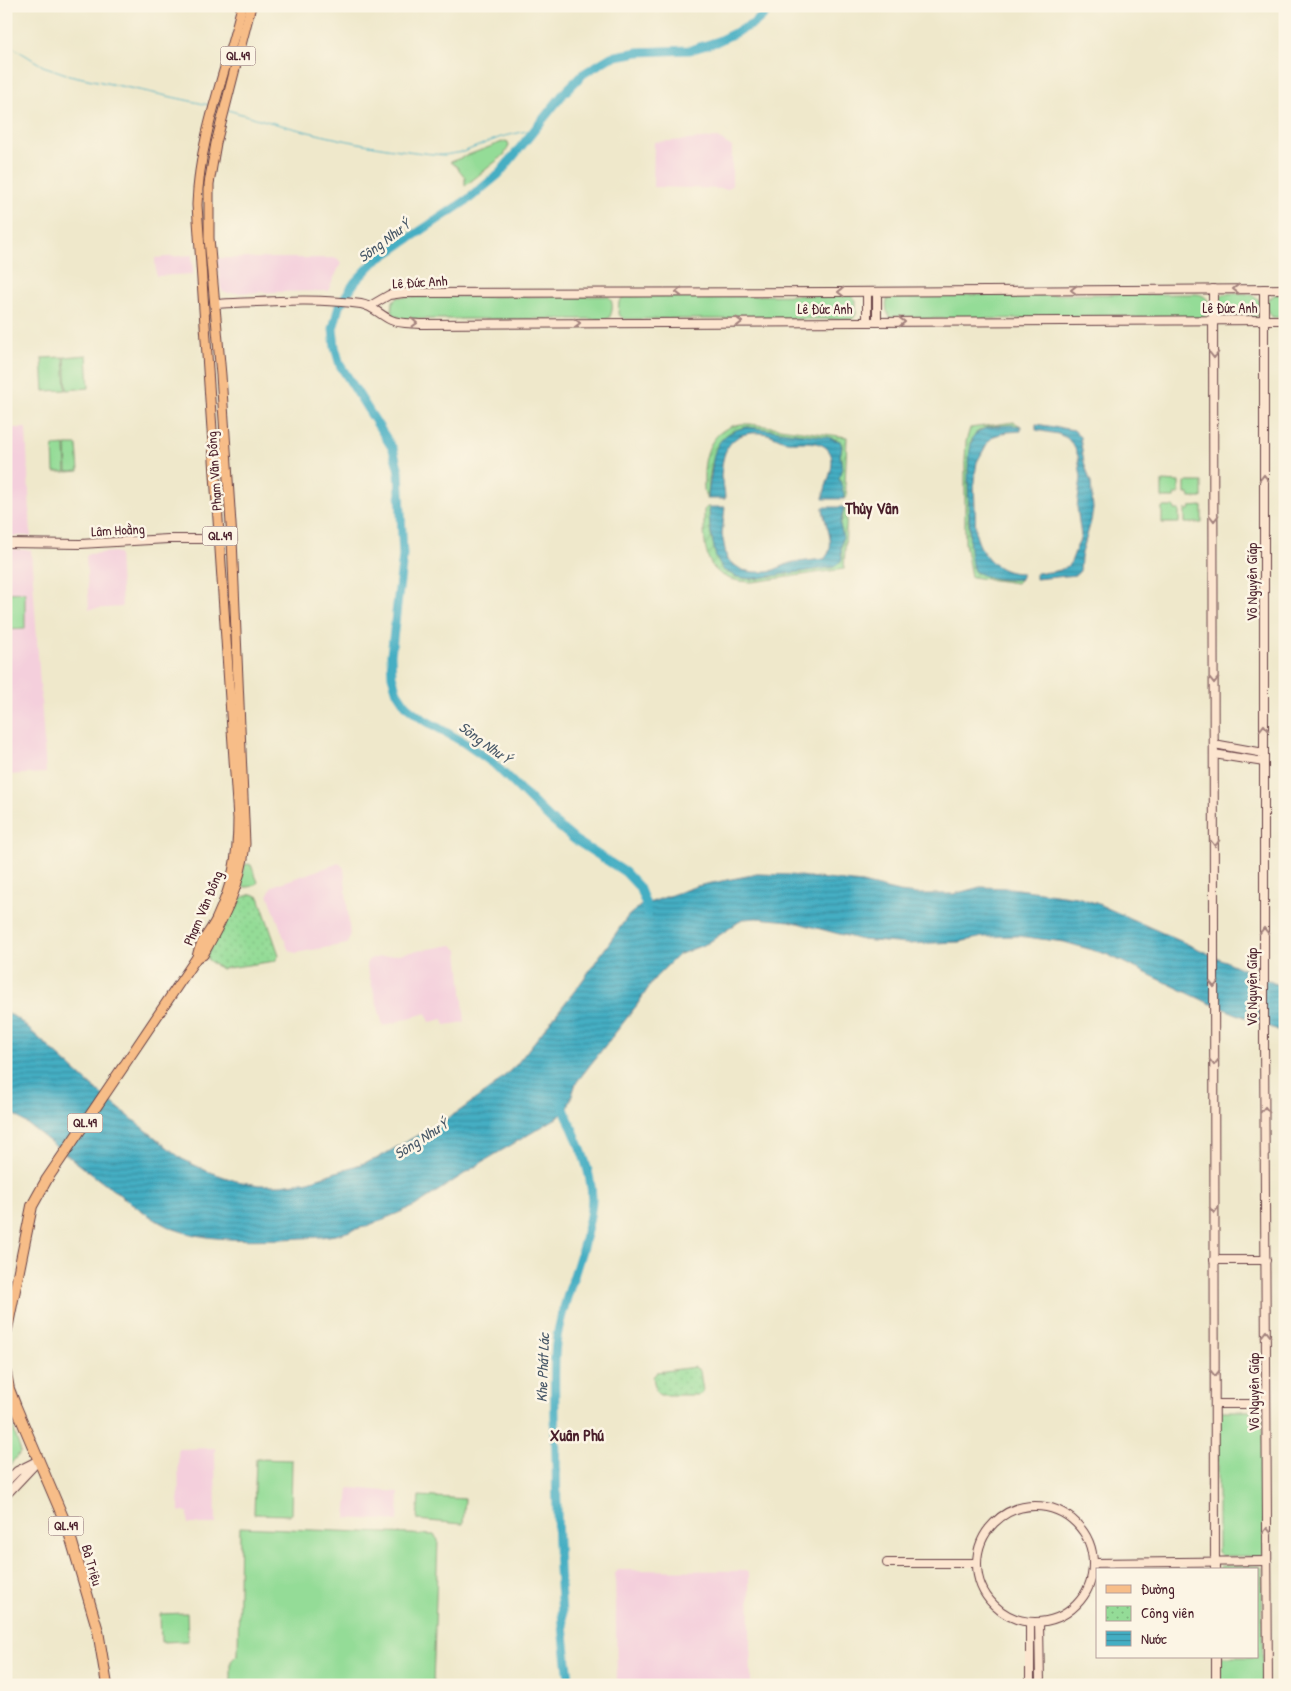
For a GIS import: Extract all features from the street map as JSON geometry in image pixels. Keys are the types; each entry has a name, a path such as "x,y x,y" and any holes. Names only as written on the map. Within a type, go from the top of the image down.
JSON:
{"highway":[{"name":"QL.49","path":"6,1334 32,1206 47,1179 123,1067"},
{"name":"Bà Triệu","path":"6,1373 11,1407 39,1460 70,1537 98,1631 107,1685"}],"main road":[{"name":"Phạm Văn Đồng","path":"123,1067 197,957 198,950 216,921 228,890 237,853 238,819 198,182 215,106 242,6"},
{"name":"Phạm Văn Đồng","path":"197,957 203,955 221,923 235,892 245,844 232,540 209,238 209,184 225,108 251,6"}],"street":[{"path":"1213,289 1215,1566"},
{"name":"Võ Nguyên Giáp","path":"1264,289 1264,1039 1268,1685"},
{"name":"Lê Đức Anh","path":"370,306 389,295 403,292 877,292 1285,289"},
{"path":"867,292 868,322"},
{"path":"877,292 877,322"},
{"name":"Lê Đức Anh","path":"215,304 332,301 370,306 391,320 421,324 1285,320"},
{"name":"Lâm Hoằng","path":"6,543 80,544 168,540 232,540"},
{"path":"1214,744 1264,753"},
{"path":"1214,754 1264,762"},
{"path":"1214,1260 1266,1260"},
{"path":"1215,1404 1266,1404"},
{"path":"6,1482 17,1470 39,1460"},
{"path":"6,1495 39,1460"},
{"path":"1034,1506 1056,1511 1075,1523 1088,1541 1093,1563 1089,1584 1078,1603 1060,1616 1039,1622 1030,1622 1009,1616 991,1603 980,1584 976,1563 981,1541 994,1523 1012,1511 1034,1506"},
{"path":"1093,1563 1215,1566 1267,1561"},
{"path":"887,1563 976,1563"},
{"path":"1030,1622 1030,1683 1040,1683 1039,1622"},
{"path":"1030,1646 1039,1646"},
{"path":"1216,1658 1216,1685"}],"shaded area":[{"path":"718,138 732,147 732,185 728,189 653,187 654,142"},
{"path":"192,255 193,274 156,276 155,258"},
{"path":"217,258 337,258 341,263 328,291 225,293 221,290"},
{"path":"6,428 26,428 31,536 6,536"},
{"path":"6,549 31,550 46,773 6,775"},
{"path":"115,552 119,554 122,607 89,609 86,557 88,554"},
{"path":"339,863 344,868 350,936 347,944 295,953 288,949 268,894 272,886"},
{"path":"452,945 458,950 465,1022 445,1025 443,1019 430,1022 426,1013 383,1026 366,964 369,959"},
{"path":"215,1448 216,1524 188,1524 188,1512 179,1512 178,1449"},
{"path":"349,1488 399,1492 398,1521 346,1518"},
{"path":"618,1570 747,1571 749,1574 751,1685 617,1685 615,1574"}],"green space":[{"path":"505,141 508,142 509,146 504,155 465,186 465,177 450,162"},
{"path":"1244,293 1257,298 1260,301 1260,313 1256,317 1220,316 1216,312 1215,302 1224,294"},
{"path":"1197,294 1206,298 1209,306 1209,312 1202,318 891,319 886,307 890,295"},
{"path":"1276,294 1285,294 1285,318 1272,317 1268,311 1268,299"},
{"path":"851,295 856,300 856,314 853,319 624,319 618,314 619,302 624,296"},
{"path":"608,296 612,304 612,310 609,318 606,319 405,319 395,316 392,311 393,301 398,297"},
{"path":"87,355 89,388 67,390 65,357"},
{"path":"64,357 66,390 44,391 42,358"},
{"path":"1014,422 1021,426 1004,425 991,427 976,433 972,441 970,456 968,499 970,544 974,571 997,578 1021,579 1017,583 971,577 965,543 965,462 966,442 970,428"},
{"path":"741,424 847,437 845,486 847,496 844,499 839,479 842,447 840,441 827,437 747,427 727,437 715,454 707,499 704,491 704,467 708,450 712,442 723,430"},
{"path":"65,445 66,472 54,472 53,446"},
{"path":"66,445 77,445 79,471 67,472"},
{"path":"1162,481 1179,482 1179,494 1175,494 1174,498 1162,498"},
{"path":"1185,482 1202,482 1202,498 1190,498 1189,494 1185,494"},
{"path":"1202,506 1202,523 1185,523 1185,510 1189,510 1190,507"},
{"path":"709,507 711,536 723,570 737,577 751,579 834,567 842,560 840,525 845,507 847,510 844,569 752,582 723,576 709,560 706,550 704,510"},
{"path":"1162,507 1174,507 1175,510 1179,510 1179,523 1162,523"},
{"path":"25,592 25,629 6,630 6,593"},
{"path":"244,865 251,865 258,882 253,886 244,887 241,883"},
{"path":"253,894 259,897 279,955 275,961 221,969 208,960 207,956 230,909 241,898"},
{"path":"695,1367 700,1371 703,1392 699,1395 660,1395 656,1392 653,1377 657,1372"},
{"path":"1260,1411 1263,1414 1264,1553 1259,1556 1222,1556 1218,1552 1218,1412"},
{"path":"6,1415 9,1415 21,1452 6,1469"},
{"path":"256,1459 292,1460 291,1515 254,1514"},
{"path":"419,1496 465,1499 463,1524 417,1520"},
{"path":"240,1527 434,1535 438,1540 433,1685 231,1685 231,1661 238,1654"},
{"path":"1221,1566 1262,1567 1263,1680 1258,1684 1223,1685 1218,1678 1218,1658 1258,1658 1258,1568 1220,1568"},
{"path":"187,1613 188,1641 161,1642 160,1614"}],"water":[{"path":"1036,424 1074,430 1080,437 1084,462 1091,483 1093,509 1081,557 1080,571 1076,575 1036,579 1036,573 1060,570 1071,562 1081,536 1077,507 1081,478 1078,456 1074,446 1067,438 1058,434 1036,430"},
{"path":"996,426 1021,426 1021,431 1007,432 994,436 988,442 977,462 974,481 976,535 982,550 992,562 1005,570 1021,573 1021,579 1009,580 991,578 974,571 970,551 968,477 969,456 973,437 976,433"},
{"path":"747,427 827,437 840,441 842,447 840,456 842,467 839,478 844,499 823,499 832,462 829,451 825,447 810,442 789,442 768,434 750,433 736,438 727,449 721,477 725,499 708,499 713,460 717,446 731,432"},
{"path":"709,507 725,507 722,534 727,560 742,570 769,572 790,563 824,559 830,547 830,541 823,507 844,507 840,525 843,537 841,547 842,560 834,567 751,579 737,577 723,570 716,558 710,528"},
{"name":"Sông Như Ý","path":"757,874 790,875 862,883 916,894 954,894 980,887 1010,888 1077,897 1096,903 1285,988 1285,1033 1209,1003 1106,954 1064,942 1018,936 983,937 959,942 907,944 862,940 790,921 757,918 743,919 708,943 678,955 655,978 637,1005 576,1083 568,1108 560,1116 484,1161 415,1206 367,1226 336,1235 321,1237 231,1239 213,1238 173,1229 115,1192 6,1108 6,1011 20,1021 95,1089 182,1159 207,1171 236,1181 259,1185 281,1185 309,1181 376,1159 458,1112 495,1085 516,1065 580,984 628,916 640,906 697,886"}],"waterway":[{"name":"Sông Như Ý","path":"647,915 645,902 639,887 625,872 575,840 551,820 493,763 463,742 421,718 407,707 397,692 392,676 391,655 403,556 399,471 393,449 340,365 333,329 339,306 355,282 374,262 470,198 499,174 564,93 583,74 611,57 638,52 690,50 716,42 753,24 765,14 770,6"},
{"path":"6,43 43,66 69,75 209,105"},
{"path":"228,110 281,125 362,144 444,155 463,152 501,137 535,129"},
{"name":"Khe Phát Lác","path":"561,1101 585,1160 592,1198 591,1213 585,1239 559,1328 555,1356 559,1572 570,1685"}],"district":[{"name":"Thủy Vân","path":"872,508"},
{"name":"Xuân Phú","path":"577,1435"}]}
